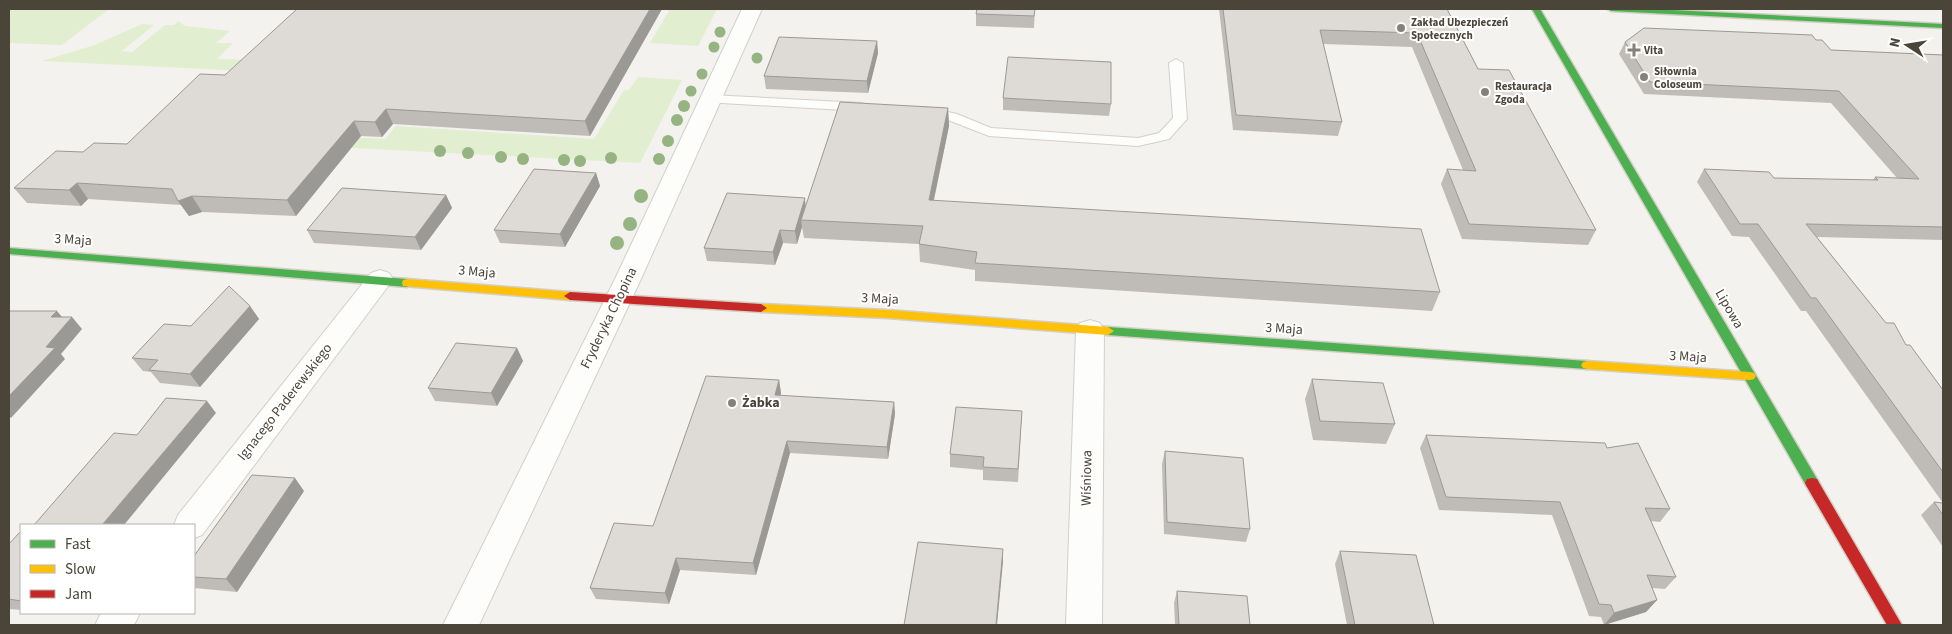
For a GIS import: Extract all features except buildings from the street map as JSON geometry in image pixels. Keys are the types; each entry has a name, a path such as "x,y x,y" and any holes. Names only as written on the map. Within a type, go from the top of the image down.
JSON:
{"street":[{"name":"Fryderyka Chopina","path":"461,625 618,299 752,9"},
{"name":"Lipowa","path":"1536,9 1895,625"},
{"path":"1611,9 1943,26"},
{"name":"3 Maja","path":"9,251 618,299 887,314 1750,376"},
{"name":"Ignacego Paderewskiego","path":"191,524 380,279"},
{"name":"Wiśniowa","path":"1084,625 1090,330"},
{"path":"113,625 121,614"}],"lane":[{"path":"907,110 926,111 952,117 989,132 1138,142 1164,136 1180,119 1176,63"},
{"path":"710,99 878,108"}],"green space":[{"path":"9,9 109,9 62,45 9,43"},
{"path":"670,9 717,9 698,46 650,43"},
{"path":"178,21 185,26 230,31 216,43 233,43 217,59 279,61 268,72 42,61 95,45 142,24 154,25 122,51 132,52 165,25 174,25"},
{"path":"638,77 682,80 640,163 316,146 325,136 385,139 396,126 594,139 624,90 629,90"}],"traffic: fast":[{"path":"1536,9 1812,483"},
{"path":"1611,9 1943,26"},
{"path":"9,251 407,283"},
{"path":"1108,331 1587,365"}],"traffic: slow":[{"path":"407,283 570,296"},
{"path":"761,308 887,314 1108,331"},
{"path":"1587,365 1750,376"}],"traffic: jam":[{"path":"570,296 761,308"},
{"path":"1812,483 1895,625"}],"place":[{"name":"Zakład Ubezpieczeń Społecznych","path":"1401,28"},
{"name":"Vita","path":"1634,50"},
{"name":"Siłownia Coloseum","path":"1644,77"},
{"name":"Restauracja Zgoda","path":"1485,92"},
{"name":"Żabka","path":"732,403"}]}
